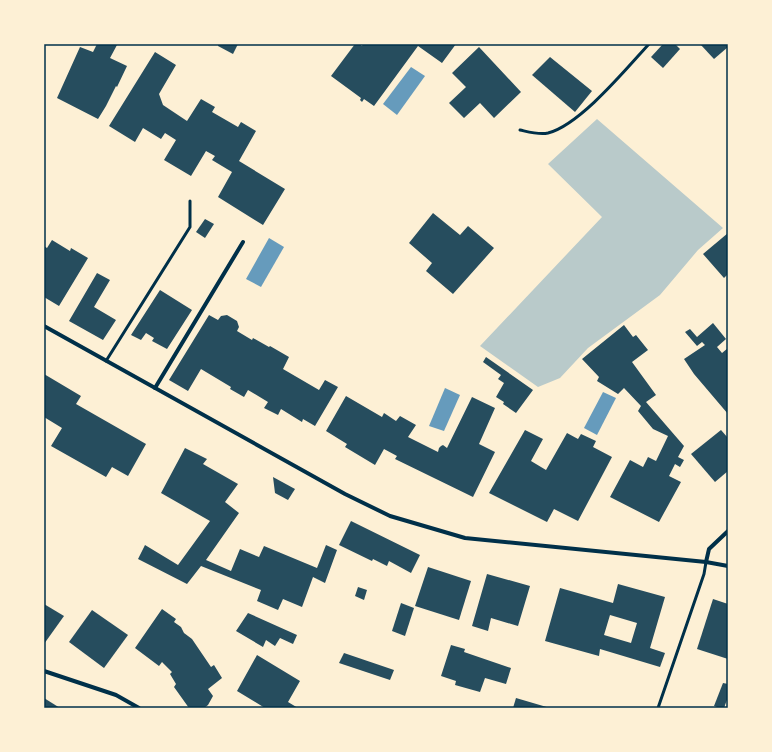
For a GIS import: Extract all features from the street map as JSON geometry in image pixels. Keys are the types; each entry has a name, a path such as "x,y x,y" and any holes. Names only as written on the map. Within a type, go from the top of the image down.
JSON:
{"street":[{"path":"155,388 242,242"},
{"path":"44,326 346,494 390,516 465,538 706,562 728,566"},
{"path":"706,562 709,549 728,532"},
{"path":"44,671 116,696 139,708"}],"lane":[{"path":"520,130 533,133 547,133 567,124 597,99 649,44"},
{"path":"106,361 190,227 190,200"},
{"path":"658,708 704,574 706,562"}],"shaded area":[{"path":"597,119 723,228 698,250 660,295 588,348 560,378 538,387 480,346 602,217 548,164"}],"water":[{"path":"411,67 425,76 397,115 383,104"},
{"path":"269,238 284,247 261,287 246,279"},
{"path":"445,388 460,395 444,431 429,426"},
{"path":"603,392 616,398 597,435 584,428"}],"building":[{"path":"97,44 117,45 110,58 127,66 117,87 116,86 98,119 57,98 80,47 93,52"},
{"path":"218,44 238,44 233,54 218,46"},
{"path":"355,44 362,46 363,44 456,44 442,63 418,46 374,106 364,99 362,102 360,100 361,98 331,76"},
{"path":"663,44 675,44 680,49 663,68 651,57"},
{"path":"700,44 728,44 728,47 714,59"},
{"path":"479,47 521,92 494,118 480,103 464,118 449,103 466,87 452,73"},
{"path":"155,52 176,65 159,94 163,105 187,121 201,99 215,107 212,112 238,127 241,122 256,131 239,161 285,189 263,225 218,197 232,172 212,160 215,156 206,151 191,176 164,160 176,140 165,133 161,139 143,128 135,142 109,126"},
{"path":"550,57 592,91 575,112 532,75"},
{"path":"433,213 460,235 468,226 494,248 453,294 426,271 432,263 409,243"},
{"path":"205,219 214,224 205,238 196,232"},
{"path":"728,233 728,274 724,278 703,254"},
{"path":"52,240 70,251 71,248 88,258 59,306 44,297 44,246 47,248"},
{"path":"97,273 110,280 94,307 116,320 103,340 69,321"},
{"path":"160,290 192,310 167,349 152,341 154,338 146,333 141,340 131,335"},
{"path":"209,315 218,320 221,316 227,315 237,321 239,327 237,331 252,340 253,338 269,347 270,346 289,357 283,369 319,390 325,380 338,387 315,426 303,419 302,422 281,409 278,415 264,408 268,402 248,390 244,397 230,389 231,387 201,369 188,391 169,380"},
{"path":"713,323 726,339 717,347 722,353 728,348 728,414 694,374 684,359 705,345 702,342 697,346 685,332 690,329 697,337"},
{"path":"624,325 633,337 636,335 648,350 632,362 656,395 646,402 684,446 678,457 684,460 680,467 675,464 669,476 681,482 659,522 610,497 630,460 643,467 648,457 656,461 668,436 653,429 638,411 641,406 624,388 618,394 597,381 599,377 582,359"},
{"path":"486,357 533,390 516,413 496,397 504,383 498,379 501,375 483,362"},
{"path":"44,374 81,396 76,404 146,444 128,476 112,467 106,477 51,446 62,428 44,417"},
{"path":"346,396 382,417 384,413 396,421 400,416 416,425 408,437 438,452 439,448 443,445 447,448 472,397 495,408 479,444 495,452 473,497 395,459 397,456 384,449 375,465 345,447 347,444 326,431"},
{"path":"525,430 543,439 531,461 546,470 567,433 578,439 581,434 596,441 593,447 612,457 578,521 554,509 547,522 489,493"},
{"path":"721,430 728,438 728,471 715,482 691,454"},
{"path":"185,448 207,459 203,464 238,484 225,502 239,513 206,560 231,571 240,549 259,557 264,546 317,568 326,545 337,550 325,583 313,577 302,607 283,599 278,610 257,601 261,590 201,566 187,584 138,559 145,545 178,565 210,521 161,493"},
{"path":"273,477 295,489 288,500 275,493"},
{"path":"351,521 420,555 411,573 389,561 387,566 373,559 372,561 339,545"},
{"path":"428,567 471,581 459,620 415,606"},
{"path":"487,574 530,586 518,626 491,618 488,631 472,626"},
{"path":"618,584 665,597 650,648 665,653 660,667 600,649 599,656 545,641 560,588 613,603","holes":["610,615 637,623 631,643 604,635"]},
{"path":"358,587 367,590 364,600 355,596"},
{"path":"713,599 728,604 728,659 697,649"},
{"path":"401,603 414,608 405,636 392,631"},
{"path":"44,604 64,616 44,644"},
{"path":"162,609 176,619 174,622 192,639 211,667 214,665 222,678 208,689 213,696 208,705 204,708 189,708 174,687 176,684 170,674 172,672 162,662 159,666 135,648"},
{"path":"92,610 128,635 104,668 69,642"},
{"path":"248,613 297,635 293,644 280,638 275,646 266,640 263,647 236,631"},
{"path":"451,645 465,649 464,652 511,668 506,684 485,678 480,692 455,685 456,681 441,676"},
{"path":"344,653 394,670 390,680 339,663"},
{"path":"257,655 300,681 288,702 298,708 265,708 237,691"},
{"path":"723,683 728,684 728,697 724,708 720,708 714,706"},
{"path":"44,698 60,708 44,708"},
{"path":"516,698 550,708 513,708"}]}
